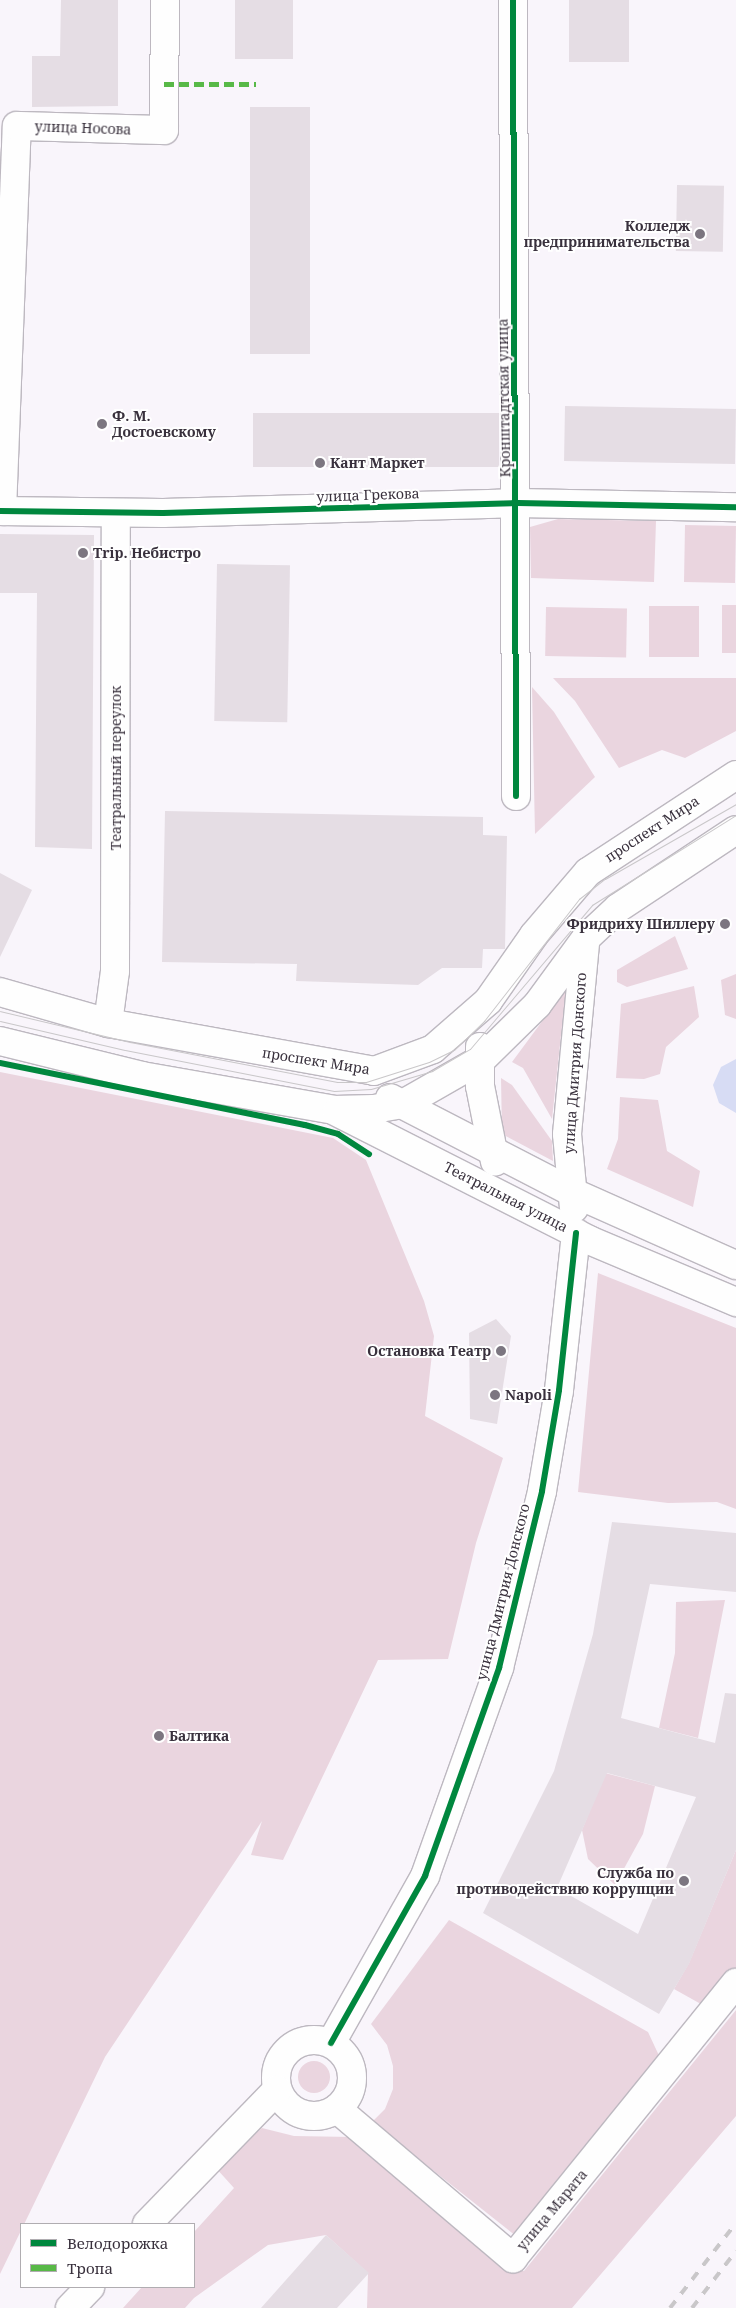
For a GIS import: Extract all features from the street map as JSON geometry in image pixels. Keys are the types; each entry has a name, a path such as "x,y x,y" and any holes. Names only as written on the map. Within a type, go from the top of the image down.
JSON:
{"street":[{"name":"улица Носова","path":"1,511 17,126 164,130 165,0"},
{"name":"Кронштадтская улица","path":"513,0 518,503 516,796"},
{"name":"улица Грекова","path":"1,511 116,513 518,503 736,507"},
{"name":"Театральный переулок","path":"108,1023 115,971 116,513"},
{"name":"проспект Мира","path":"0,992 108,1023 346,1068 374,1071 433,1049 488,1001 534,935 588,872 736,775"},
{"path":"0,1041 142,1076 334,1110 374,1110 402,1104 478,1061 538,1006 586,938 618,908 736,830"},
{"name":"улица Дмитрия Донского","path":"331,2043 425,1876 499,1668 544,1482 559,1390 576,1233 568,1134 586,938"},
{"path":"488,1001 478,1061 492,1150 504,1196"},
{"path":"346,1068 375,1092 402,1104 574,1193 736,1266"},
{"name":"Театральная улица","path":"334,1110 576,1233 736,1302"},
{"name":"улица Марата","path":"337,2109 513,2258 736,1984"},
{"path":"311,2039 331,2043 349,2061 353,2075 351,2090 337,2109 316,2117 301,2115 288,2107 277,2090 277,2066 284,2052 311,2039"},
{"path":"148,2223 277,2090"},
{"path":"70,2308 89,2288"}],"shaded area":[{"path":"558,519 656,521 654,582 531,578 530,527"},
{"path":"685,525 736,526 735,583 684,582"},
{"path":"722,605 736,605 736,653 722,653"},
{"path":"649,606 699,606 699,657 649,657"},
{"path":"546,607 627,608 626,657 545,656"},
{"path":"553,678 736,678 736,731 685,758 662,750 619,768 575,701"},
{"path":"532,687 554,712 595,777 535,834"},
{"path":"675,936 688,969 627,987 617,982 617,970"},
{"path":"736,974 736,1019 725,1015 721,980"},
{"path":"694,986 699,1017 666,1047 660,1074 644,1079 616,1078 621,1004"},
{"path":"566,989 552,1119 523,1068 512,1062"},
{"name":"Балтика","path":"0,1072 333,1138 366,1160 424,1301 434,1336 425,1416 503,1458 476,1543 448,1659 378,1660 283,1860 251,1855 262,1821 105,2057 25,2223 20,2223 20,2233 0,2274"},
{"path":"501,1078 512,1085 552,1141 553,1161 502,1134"},
{"path":"620,1097 658,1100 667,1151 700,1171 693,1207 607,1169 618,1139"},
{"path":"598,1273 736,1328 736,1509 717,1502 668,1503 578,1492"},
{"path":"725,1600 698,1738 659,1728 675,1653 676,1602"},
{"path":"605,1773 655,1786 643,1834 615,1885 588,1859 582,1830"},
{"path":"736,1850 736,1968 708,2008 674,1989 689,1963"},
{"path":"449,1920 648,2032 662,2062 516,2236 372,2122 385,2109 393,2089 393,2066 387,2045 371,2024"},
{"path":"736,2010 736,2116 572,2308 367,2308 368,2273 326,2235 268,2245 194,2298 185,2308 123,2308 141,2288 195,2288 195,2231 234,2188 215,2167 262,2128 294,2136 352,2137 505,2267 524,2271"},
{"path":"314,2061 320,2062 325,2066 329,2071 329,2083 325,2088 320,2092 314,2093 308,2092 303,2088 299,2083 298,2077 299,2071 303,2066 308,2062"}],"water":[{"path":"736,1059 736,1113 719,1103 713,1085 721,1067"}],"building":[{"path":"61,0 118,0 118,106 32,107 32,56 60,56"},
{"path":"235,0 293,0 293,59 235,59"},
{"path":"569,0 629,0 629,62 569,62"},
{"path":"250,107 310,107 310,354 250,354"},
{"name":"Колледж предпринимательства","path":"677,185 724,186 723,252 676,251"},
{"path":"565,406 736,409 735,464 564,461"},
{"path":"253,413 499,413 499,467 253,467"},
{"path":"0,534 94,535 92,849 35,847 37,593 0,593"},
{"path":"217,564 290,565 287,722 214,721"},
{"path":"165,811 483,817 483,835 507,836 505,949 483,949 482,968 442,968 418,985 296,981 297,964 162,962"},
{"path":"0,873 32,890 0,957"},
{"path":"496,1319 511,1336 497,1424 470,1419 469,1333"},
{"path":"612,1522 736,1533 736,1592 650,1584 621,1718 715,1743 725,1693 736,1694 736,1850 689,1964 659,2014 483,1913 554,1771 593,1634","holes":["607,1773 696,1797 638,1934 557,1888"]},
{"path":"326,2235 369,2273 337,2308 261,2308"}],"tram line":[{"path":"0,1011 130,1042 337,1082 366,1082 429,1062 454,1050 484,1021 579,899 605,879 736,804"},
{"path":"0,1021 125,1050 334,1091 371,1089 432,1071 470,1049 592,905 736,815"}],"railway":[{"path":"670,2308 736,2223"},
{"path":"692,2308 736,2251"}],"marked path":[{"path":"164,84 256,84"}],"cycle path":[{"path":"513,0 516,796"},
{"path":"0,511 163,513 518,503 736,507"},
{"path":"0,1063 305,1125 338,1134 369,1154"},
{"path":"331,2043 425,1876 499,1668 542,1491 559,1390 576,1233"}],"place":[{"name":"Колледж предпринимательства","path":"700,234"},
{"name":"Ф. М. Достоевскому","path":"102,424"},
{"name":"Кант Маркет","path":"320,463"},
{"name":"Trip. Небистро","path":"83,553"},
{"name":"Фридриху Шиллеру","path":"725,924"},
{"name":"Остановка Театр","path":"501,1351"},
{"name":"Napoli","path":"495,1395"},
{"name":"Балтика","path":"159,1736"},
{"name":"Служба по противодействию коррупции","path":"684,1881"}]}
